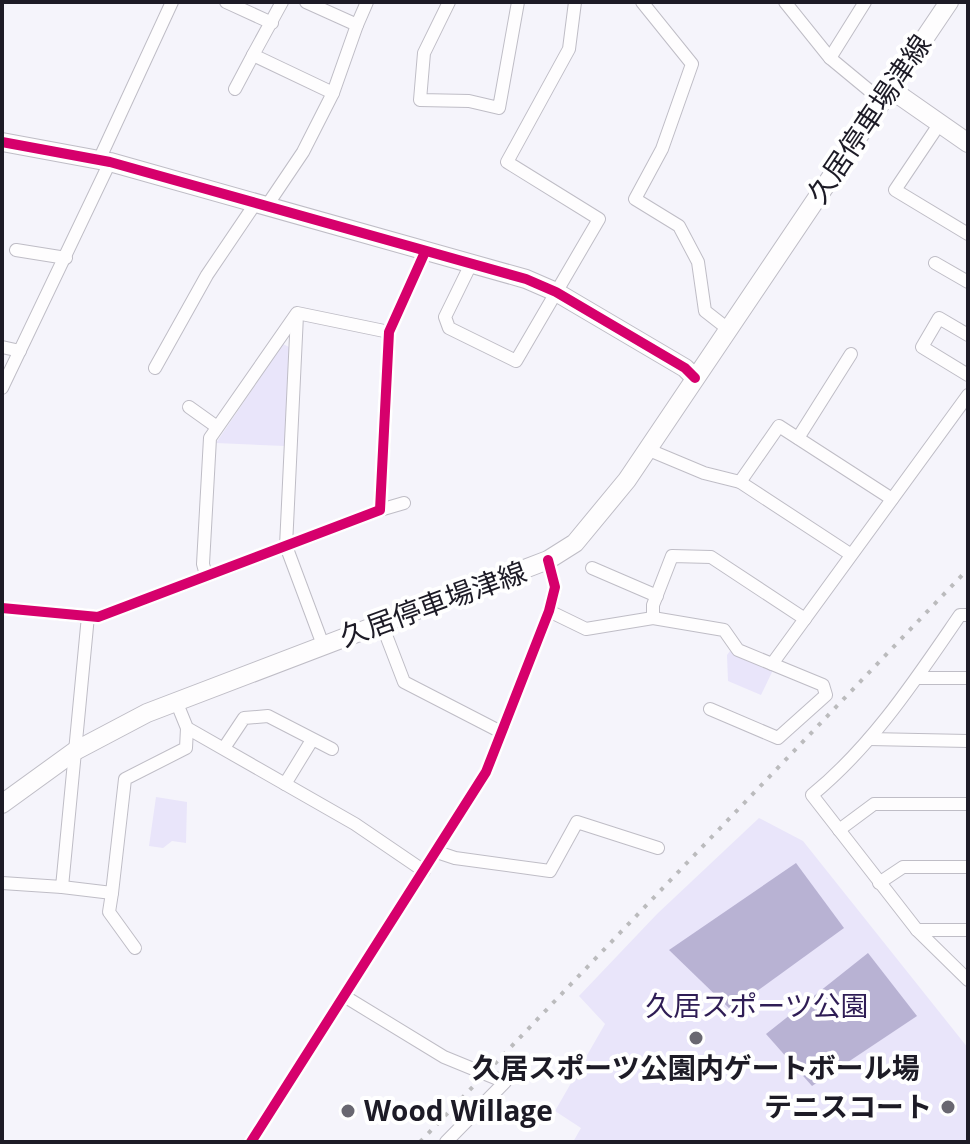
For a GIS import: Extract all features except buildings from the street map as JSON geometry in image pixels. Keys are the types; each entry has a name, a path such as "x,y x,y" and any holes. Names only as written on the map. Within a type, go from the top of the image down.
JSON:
{"main road":[{"name":"久居停車場津線","path":"2,804 75,751 120,725 548,560 575,543 649,450 949,2"},
{"path":"885,94 940,123 968,143"},
{"path":"2,142 104,161 526,279 556,292 685,368 695,378"}],"street":[{"path":"2,388 66,258 172,2"},
{"path":"226,2 272,23"},
{"path":"235,89 282,2"},
{"path":"306,2 357,25"},
{"path":"155,368 207,275 303,152 333,93 367,2"},
{"path":"449,2 424,53 420,100 469,101 499,108 518,2"},
{"path":"471,264 445,317 449,328 516,361 599,219 507,162 569,49 575,2"},
{"path":"642,2 692,64 662,149 635,199 679,226 698,262 705,311 728,329"},
{"path":"785,2 830,58 885,94"},
{"path":"830,58 865,2"},
{"path":"253,55 333,93"},
{"path":"940,123 895,190 968,234"},
{"path":"16,250 66,258"},
{"path":"380,510 389,332 425,252"},
{"path":"935,263 968,282"},
{"path":"297,313 389,332"},
{"path":"206,575 203,564 209,445 217,427 297,313"},
{"path":"297,313 286,546 323,645"},
{"path":"968,335 939,318 922,347 968,375"},
{"path":"2,347 20,351"},
{"path":"798,438 851,354"},
{"path":"772,664 968,395"},
{"path":"189,407 217,427"},
{"path":"740,482 779,426 892,499"},
{"path":"649,450 704,473 740,482 850,554"},
{"path":"2,608 98,617 404,503"},
{"path":"653,618 657,596 672,556 711,557 805,619"},
{"path":"251,1142 486,772 549,611 555,587 548,560"},
{"path":"592,568 657,596"},
{"path":"549,611 586,629 653,618 724,630 738,650 823,685 826,695 778,738 710,709"},
{"path":"968,615 960,615 917,678 869,739 841,771 812,795 917,930 968,980"},
{"path":"62,887 88,616"},
{"path":"381,622 404,682 501,732"},
{"path":"917,678 968,678"},
{"path":"135,948 109,912 125,779 186,748 187,728 176,701"},
{"path":"224,748 244,718 255,717 280,720 332,749"},
{"path":"187,728 355,824 424,871"},
{"path":"869,739 968,741"},
{"path":"285,784 312,740"},
{"path":"839,830 874,804 968,804"},
{"path":"437,852 455,858 550,871 577,822 658,848"},
{"path":"879,883 903,867 968,867"},
{"path":"2,883 112,893"},
{"path":"917,930 968,930"},
{"path":"344,996 444,1057 505,1082 446,1142"}],"green space":[{"path":"283,344 291,348 285,446 216,443"},
{"path":"730,651 773,670 761,695 728,681 727,655"},
{"path":"156,797 187,802 186,843 172,841 163,848 149,846"},
{"name":"久居スポーツ公園","path":"759,818 803,841 968,1048 968,1142 573,1142 581,1128 555,1111 605,1024 579,996 657,914"}],"shaded area":[{"path":"796,863 844,928 731,1010 669,950"},
{"path":"868,953 917,1016 812,1086 766,1034"}],"railway":[{"path":"420,1142 968,569"}],"cycle path":[{"path":"2,142 110,162 526,279 556,292 685,368 695,378"},
{"path":"2,608 98,617 380,510 389,332 425,252"},
{"path":"251,1142 486,772 549,611 555,587 548,560"}],"place":[{"name":"久居スポーツ公園内ゲートボール場","path":"696,1038"},
{"name":"テニスコート","path":"948,1107"},
{"name":"Wood Willage","path":"348,1111"}]}
